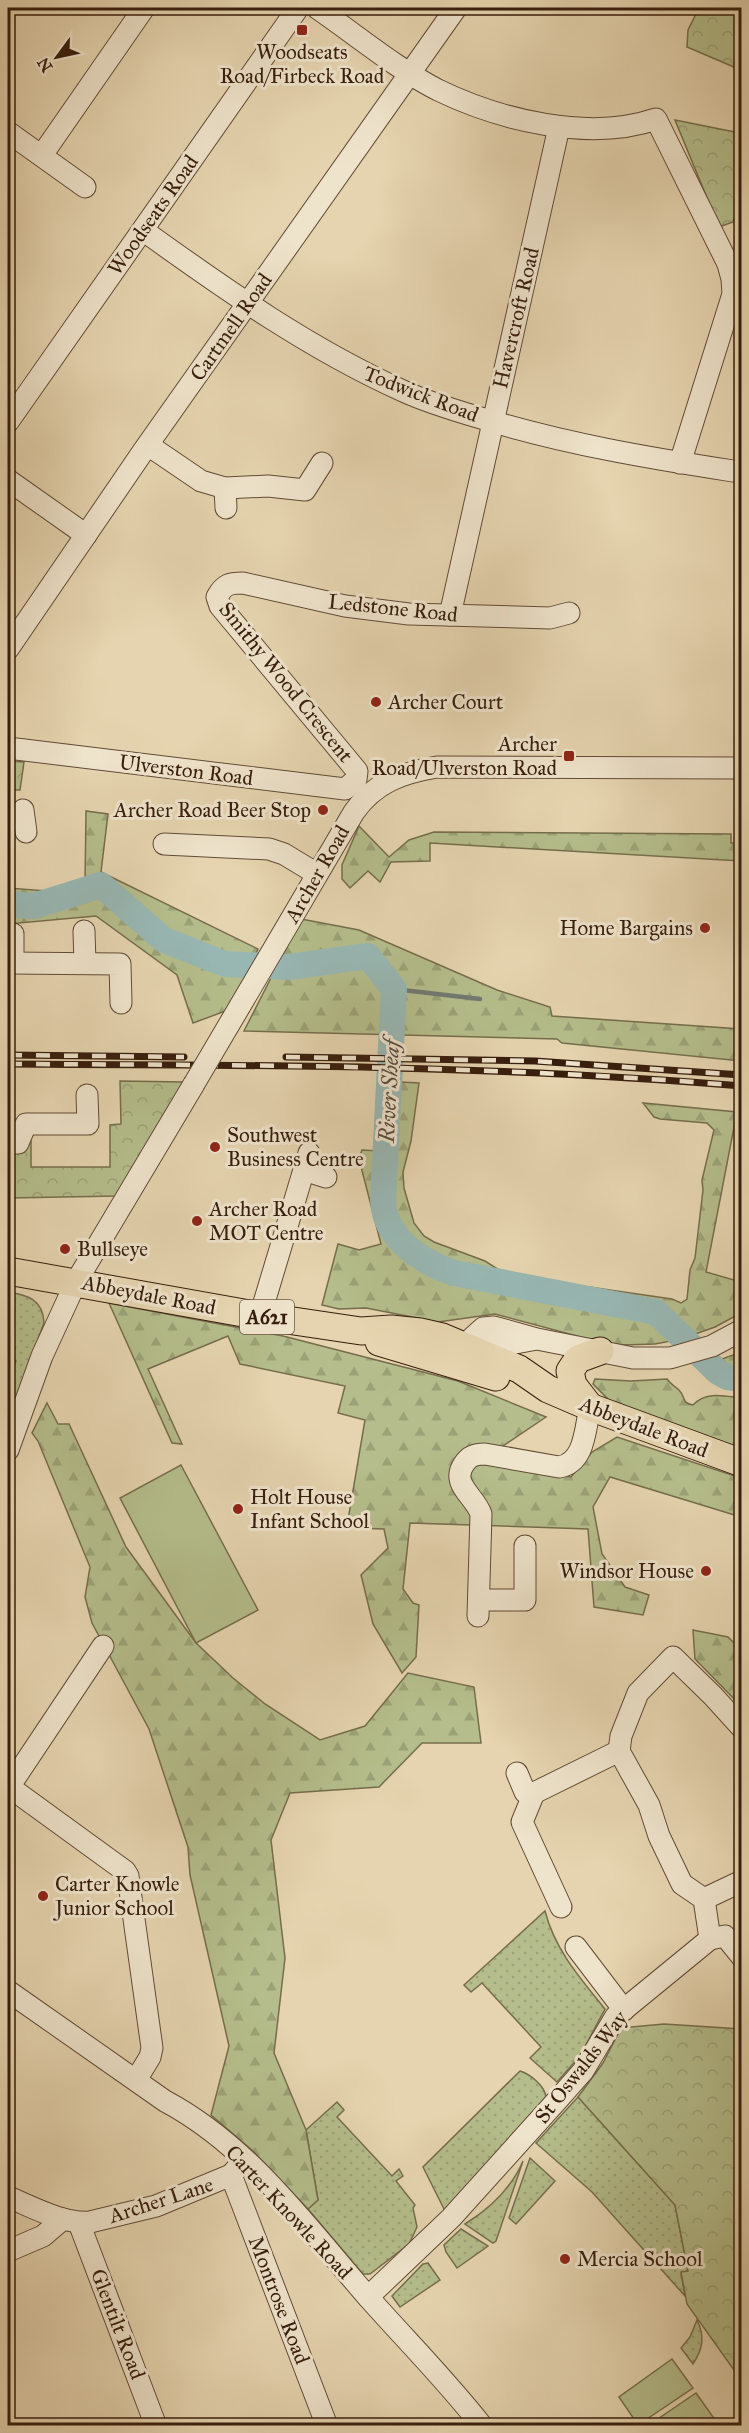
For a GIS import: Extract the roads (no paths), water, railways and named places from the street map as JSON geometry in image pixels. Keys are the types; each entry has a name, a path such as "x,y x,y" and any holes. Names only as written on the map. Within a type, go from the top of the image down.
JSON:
{"main road":[{"name":"Abbeydale Road","path":"8,1271 370,1337 435,1358 480,1366 519,1369 548,1389 590,1407 741,1463"},
{"name":"Abbeydale Road","path":"370,1337 392,1329 442,1337 480,1366 521,1385 548,1389"},
{"name":"Abbeydale Road","path":"370,1337 398,1357 480,1383 480,1366"},
{"path":"590,1407 573,1384 570,1371 578,1359 600,1352"}],"street":[{"path":"42,155 144,8"},
{"name":"Woodseats Road","path":"8,422 144,231 298,8"},
{"path":"317,8 411,73 437,89 466,102 560,127 618,128 656,119 712,227 732,279 733,294 680,463"},
{"name":"Cartmell Road","path":"8,649 148,445 456,8"},
{"name":"Havercroft Road","path":"450,615 560,127"},
{"path":"8,132 85,188"},
{"name":"Todwick Road","path":"144,231 247,304 357,369 405,392 492,422 551,438 621,453 733,471"},
{"path":"148,445 225,498 278,487 306,490 322,463"},
{"path":"8,480 86,535"},
{"name":"Ledstone Road","path":"221,589 230,583 243,583 345,606 409,614 550,618 569,613"},
{"name":"Smithy Wood Crescent","path":"221,589 217,597 220,606 337,745 357,770 357,775"},
{"name":"Ulverston Road","path":"8,748 341,790 350,787 357,775"},
{"name":"Archer Road","path":"8,1450 42,1356 76,1282 354,812 368,794 389,780 438,767 741,768"},
{"path":"164,844 269,849 284,854 317,874"},
{"path":"84,931 85,963"},
{"path":"13,934 10,962 120,964 121,1003"},
{"path":"8,1143 18,1143 26,1124 88,1124 87,1095"},
{"path":"260,1316 307,1162 326,1177"},
{"path":"480,1366 488,1348 537,1339 646,1359 670,1358 697,1352 741,1330"},
{"path":"525,1546 525,1600 478,1608 481,1514 477,1504 461,1486 460,1469 466,1460 475,1454 559,1467 568,1465 578,1456 590,1407"},
{"path":"103,1646 8,1787 125,1871 128,1876 152,2048 150,2057 136,2080"},
{"path":"741,1728 713,1696 672,1658 638,1693 621,1736 619,1751 649,1805 659,1836 682,1884 704,1899 710,1939 725,1936 741,1957"},
{"path":"517,1773 525,1791 534,1793 619,1751"},
{"path":"534,1793 522,1822 561,1907"},
{"path":"704,1899 741,1881"},
{"name":"St Oswalds Way","path":"368,2297 451,2218 554,2105 583,2071 616,2016 710,1939"},
{"path":"576,1947 624,2010"},
{"name":"Carter Knowle Road","path":"8,1991 165,2101 184,2111 238,2168 304,2221 482,2426"},
{"name":"Archer Lane","path":"71,2221 109,2219 156,2206 238,2168"},
{"name":"Montrose Road","path":"238,2168 327,2426"},
{"path":"8,2197 71,2221"},
{"path":"8,2251 71,2221"},
{"name":"Glentilt Road","path":"71,2221 156,2426"}],"waterway":[{"name":"River Sheaf","path":"8,904 34,906 101,885 164,940 225,964 289,967 368,956 394,989 383,1200 385,1214 397,1237 417,1255 454,1273 656,1312 718,1372 727,1377 742,1379"},
{"path":"394,989 480,999"}],"railway":[{"path":"8,1055 184,1057"},
{"path":"286,1057 535,1061 742,1075"},
{"path":"8,1064 466,1070 742,1086"}],"place":[{"name":"Woodseats Road/Firbeck Road","path":"302,30"},
{"name":"Archer Court","path":"376,702"},
{"name":"Archer Road/Ulverston Road","path":"569,756"},
{"name":"Archer Road Beer Stop","path":"323,810"},
{"name":"Home Bargains","path":"705,928"},
{"name":"Southwest Business Centre","path":"215,1147"},
{"name":"Archer Road MOT Centre","path":"197,1221"},
{"name":"Bullseye","path":"65,1249"},
{"name":"Holt House Infant School","path":"238,1509"},
{"name":"Windsor House","path":"706,1571"},
{"name":"Carter Knowle Junior School","path":"43,1896"},
{"name":"Mercia School","path":"565,2259"}]}
